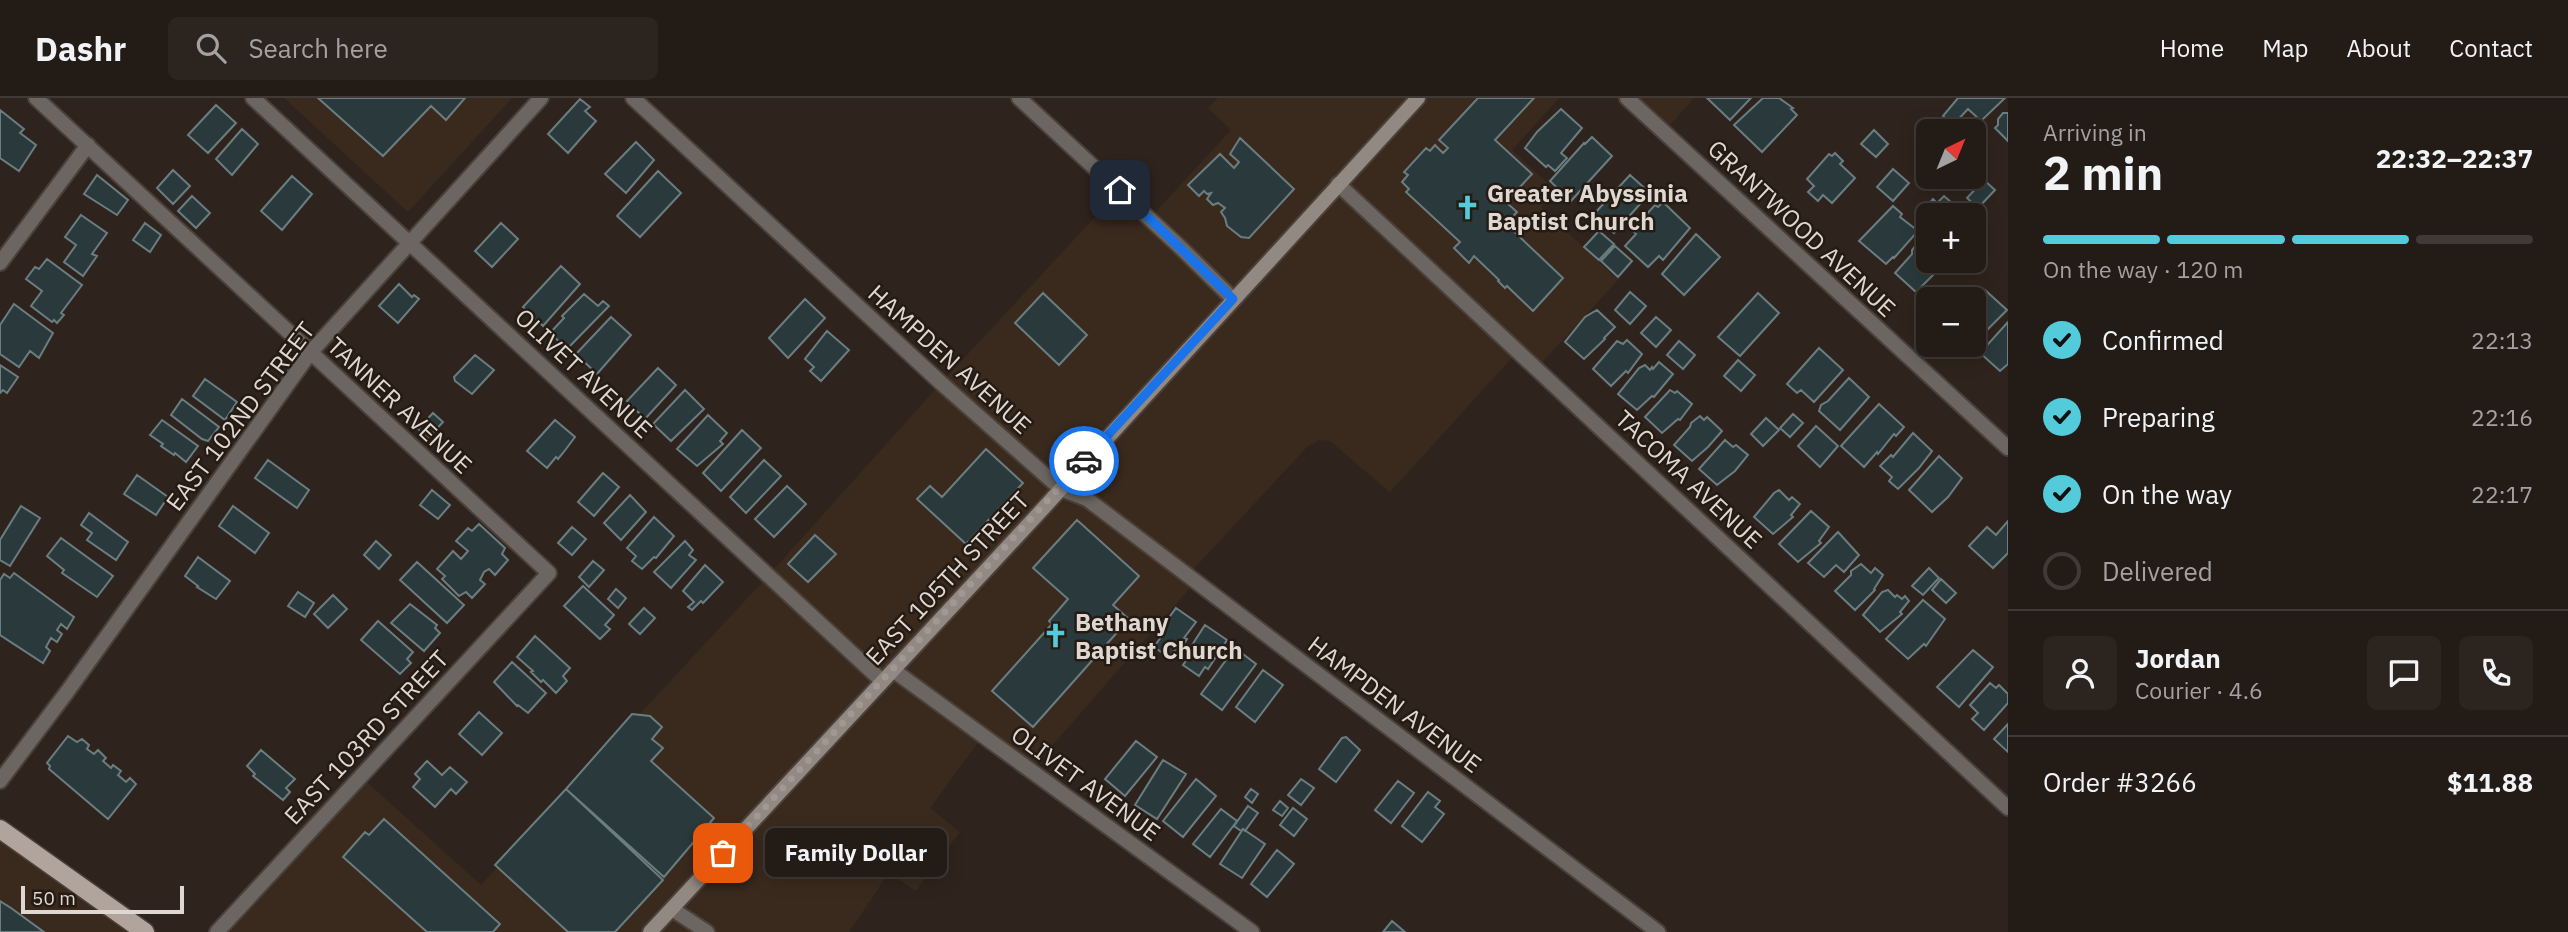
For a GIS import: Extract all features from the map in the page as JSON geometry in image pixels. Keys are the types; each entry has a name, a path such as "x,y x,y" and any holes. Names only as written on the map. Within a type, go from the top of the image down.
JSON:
{"main road":[{"name":"EAST 105TH STREET","path":"650,932 1061,489 1418,98"},
{"path":"0,829 145,932"}],"street":[{"name":"TANNER AVENUE","path":"36,98 549,573"},
{"name":"OLIVET AVENUE","path":"253,98 888,676 1252,932"},
{"name":"EAST 102ND STREET","path":"0,781 310,353 541,98"},
{"name":"HAMPDEN AVENUE","path":"633,98 941,383 1061,489 1087,499 1658,932"},
{"path":"1019,98 1233,299"},
{"name":"GRANTWOOD AVENUE","path":"1627,98 2008,448"},
{"path":"0,263 88,145"},
{"name":"TACOMA AVENUE","path":"1338,184 2008,808"},
{"name":"EAST 103RD STREET","path":"217,932 549,573"},
{"path":"672,909 707,932"}],"shaded area":[{"path":"284,98 512,98 408,212"},
{"path":"1218,98 1559,98 1512,150 1556,191 1541,207 1618,280 1537,368 1518,351 1390,492 1330,441 1319,440 1307,447 1188,575 1196,581 1030,771 982,737 930,808 960,832 916,891 889,873 849,932 219,932 361,777 481,885 768,576 941,383 1120,190 1150,218 1231,130 1208,108"},
{"path":"1627,98 1694,98 1664,132"},
{"path":"0,828 145,932 0,932"}],"building":[{"path":"318,98 465,98 446,120 431,106 383,156"},
{"name":"Greater Abyssinia Baptist Church","path":"1478,98 1534,98 1495,140 1532,174 1506,202 1517,212 1506,224 1563,278 1533,311 1507,286 1505,288 1474,256 1469,263 1454,248 1460,242 1406,192 1409,189 1402,182 1408,175 1404,172 1426,148 1430,151 1435,145 1443,153 1448,148 1439,140"},
{"path":"1707,98 1751,98 1730,120"},
{"path":"1763,98 1779,98 1793,108 1791,109 1797,115 1762,152 1734,125"},
{"path":"1958,98 2005,98 1983,119 1979,119 1968,109 1959,119 1946,119 1943,116"},
{"path":"580,99 590,107 585,111 596,121 568,153 548,134"},
{"path":"216,105 236,123 208,153 188,135"},
{"path":"1561,109 1582,128 1561,153 1567,158 1555,171 1548,165 1546,167 1525,148"},
{"path":"0,110 24,129 20,133 36,145 19,171 0,158"},
{"path":"2003,113 2008,113 2008,141 1995,128"},
{"path":"242,129 258,144 232,175 216,159"},
{"path":"1874,130 1888,144 1876,157 1861,144"},
{"path":"1592,137 1612,156 1571,201 1550,181"},
{"path":"1240,138 1294,189 1249,238 1241,237 1227,226 1221,212 1225,208 1218,203 1213,205 1207,199 1211,193 1204,191 1199,196 1188,185 1220,154 1234,168 1239,162 1230,154"},
{"path":"636,142 654,160 626,193 605,174"},
{"path":"1835,153 1843,161 1840,164 1855,178 1832,203 1823,195 1818,201 1808,192 1814,186 1807,179 1829,154 1832,156"},
{"path":"1893,169 1909,183 1893,201 1877,187"},
{"path":"173,170 190,186 173,204 157,188"},
{"path":"658,171 681,193 640,237 617,216"},
{"path":"97,175 128,200 117,215 84,194"},
{"path":"1630,175 1650,193 1614,233 1594,214"},
{"path":"292,176 312,194 282,230 261,211"},
{"path":"1986,182 1995,190 1983,203 1972,203 1967,198 1976,189 1986,189"},
{"path":"192,196 210,213 196,228 178,211"},
{"path":"1944,196 1952,203 1937,203"},
{"path":"1663,202 1690,228 1663,260 1659,256 1648,267 1625,246 1636,234 1632,230 1655,205 1658,207"},
{"path":"1893,206 1902,214 1900,217 1916,229 1916,233 1886,264 1859,241"},
{"path":"81,215 107,233 92,254 97,256 83,276 64,262 76,245 65,237"},
{"path":"145,223 161,235 150,252 133,240"},
{"path":"501,223 518,239 492,267 475,251"},
{"path":"1599,231 1614,244 1599,260 1584,247"},
{"path":"1696,234 1720,257 1684,295 1662,274"},
{"path":"1916,245 1916,273 1935,273 1921,287 1916,287 1916,292 1895,273 1912,254"},
{"path":"1615,246 1632,261 1618,277 1601,261"},
{"path":"47,259 82,285 61,313 64,315 57,323 31,306 42,291 26,279 35,267 39,269"},
{"path":"561,266 580,284 543,326 523,307"},
{"path":"399,284 412,297 414,295 419,299 398,323 379,306"},
{"path":"1986,291 2007,310 1986,331"},
{"path":"1630,292 1646,306 1630,324 1615,310"},
{"path":"1043,293 1087,335 1059,365 1015,323"},
{"path":"1758,293 1779,313 1740,356 1718,337"},
{"path":"584,294 598,306 603,301 609,306 567,349 550,333 564,318 562,316"},
{"path":"805,299 825,318 788,358 769,338"},
{"path":"14,304 53,333 39,358 30,351 19,367 0,354 0,325"},
{"path":"1597,310 1615,327 1584,359 1565,342 1585,317"},
{"path":"611,317 631,335 597,374 576,354"},
{"path":"1656,317 1671,330 1656,347 1641,333"},
{"path":"2008,322 2008,364 2000,371 1984,357 1986,346"},
{"path":"827,331 849,350 821,381 810,371 814,367 805,359"},
{"path":"1627,340 1642,354 1628,373 1626,371 1611,386 1593,369 1617,341 1623,344"},
{"path":"1679,341 1695,355 1683,369 1667,355"},
{"path":"1819,348 1843,370 1814,402 1801,390 1797,393 1787,384"},
{"path":"475,355 494,370 472,394 455,381 454,377"},
{"path":"1738,360 1755,375 1741,391 1724,376"},
{"path":"1659,362 1673,374 1654,397 1637,410 1618,394 1639,368 1645,365 1650,370"},
{"path":"0,365 18,377 7,393 3,390 0,393"},
{"path":"658,368 676,385 645,419 627,401"},
{"path":"1849,378 1869,397 1840,430 1819,411 1821,405"},
{"path":"205,379 237,402 225,420 193,396"},
{"path":"685,390 704,409 671,441 653,424"},
{"path":"1670,390 1675,393 1677,391 1692,404 1680,420 1662,433 1645,417"},
{"path":"182,399 219,427 208,441 171,415"},
{"path":"1879,404 1904,427 1896,436 1894,434 1864,467 1841,446"},
{"path":"433,413 443,422 428,438 418,429"},
{"path":"1793,414 1803,423 1790,437 1780,428"},
{"path":"708,415 727,433 720,441 723,444 697,466 677,449"},
{"path":"1700,416 1704,420 1707,417 1722,431 1692,461 1674,445"},
{"path":"1766,418 1779,430 1763,446 1751,434"},
{"path":"162,420 198,446 186,462 161,446 163,444 150,435"},
{"path":"555,420 575,437 558,459 556,457 547,468 527,451"},
{"path":"1816,426 1838,446 1820,467 1798,446"},
{"path":"742,430 761,448 721,491 703,473"},
{"path":"1913,433 1932,451 1898,489 1889,481 1892,477 1880,466 1891,455 1893,457"},
{"path":"1725,440 1748,455 1735,471 1717,485 1699,469"},
{"path":"986,449 1023,483 966,544 917,499 930,486 942,497"},
{"path":"1939,456 1962,478 1932,512 1909,490"},
{"path":"268,460 309,490 297,508 255,478"},
{"path":"764,460 781,476 746,513 730,497"},
{"path":"603,473 619,487 594,516 578,502"},
{"path":"137,475 168,497 156,515 124,494"},
{"path":"787,486 806,504 774,537 755,519"},
{"path":"432,490 450,505 438,519 420,505"},
{"path":"1779,490 1789,500 1792,497 1800,504 1791,515 1793,517 1773,534 1754,517"},
{"path":"630,495 646,512 621,540 604,523"},
{"path":"21,506 40,518 10,566 0,560 0,540"},
{"path":"233,506 269,533 255,553 219,526"},
{"path":"1811,511 1829,527 1819,541 1821,543 1798,562 1779,544"},
{"path":"89,513 128,542 116,560 87,540 92,533 81,525"},
{"path":"654,517 674,536 656,558 642,569 632,561 636,556 627,548"},
{"path":"1077,520 1139,576 1113,605 1129,619 1033,727 992,691 1052,624 1049,621 1068,599 1033,568"},
{"path":"2008,521 2008,553 1993,568 1969,546 1987,527 1996,535"},
{"path":"479,524 505,548 502,554 508,560 495,575 489,569 484,572 480,580 485,584 472,598 466,592 459,596 442,579 445,576 437,569 453,551 461,559 468,551 456,541 468,528 472,531"},
{"path":"572,527 586,539 572,555 558,543"},
{"path":"1838,532 1859,555 1844,572 1836,565 1824,577 1808,563"},
{"path":"815,535 836,554 808,582 788,564"},
{"path":"61,538 113,576 97,597 62,573 64,570 47,556"},
{"path":"376,541 391,555 379,569 364,555"},
{"path":"685,541 693,550 689,555 696,560 671,588 654,572"},
{"path":"198,557 230,581 216,599 185,576"},
{"path":"593,561 604,570 589,587 579,577"},
{"path":"417,562 464,605 447,623 400,580"},
{"path":"1861,564 1871,573 1875,568 1883,575 1875,590 1855,610 1835,591 1851,575 1851,571"},
{"path":"705,565 723,582 703,603 701,601 692,610 688,607 694,602 683,591"},
{"path":"1929,568 1939,578 1923,595 1912,586"},
{"path":"14,573 74,617 67,629 61,624 57,630 62,634 57,642 51,638 46,647 50,651 43,663 0,635 0,580 4,574 10,578"},
{"path":"1941,579 1956,593 1946,603 1932,590"},
{"path":"583,586 614,615 605,625 610,629 600,639 564,606"},
{"path":"616,589 626,598 618,608 608,599"},
{"path":"1888,590 1895,597 1897,595 1902,599 1905,596 1909,601 1900,612 1902,614 1880,632 1863,615 1882,592"},
{"path":"298,592 314,603 305,617 288,606"},
{"path":"333,595 347,609 328,628 314,614"},
{"path":"1923,600 1945,619 1926,646 1924,644 1908,659 1886,639"},
{"path":"410,604 437,625 435,628 440,633 424,651 391,623"},
{"path":"644,608 655,618 640,634 629,624"},
{"path":"1176,608 1196,622 1184,638 1187,639 1180,650 1176,648 1170,658 1154,647 1161,637 1157,634"},
{"path":"378,621 413,652 407,659 411,663 400,674 361,640"},
{"path":"1205,625 1227,640 1208,669 1205,667 1199,676 1183,665 1188,658 1185,656"},
{"path":"535,636 570,668 563,676 567,681 556,693 517,657"},
{"path":"1235,648 1256,664 1222,710 1201,694"},
{"path":"1973,650 1993,667 1959,707 1937,687"},
{"path":"512,662 546,693 528,713 517,706 494,682"},
{"path":"1263,670 1283,685 1255,722 1236,707"},
{"path":"1990,683 1996,688 1999,685 2008,694 2008,703 1984,730 1972,719 1978,713 1970,705"},
{"path":"479,712 502,733 482,755 459,734"},
{"path":"632,714 650,716 662,727 652,739 663,748 651,761 714,818 664,877 566,789"},
{"path":"2008,724 2008,752 1994,739"},
{"path":"68,736 77,742 82,739 89,745 87,749 94,754 98,750 106,758 103,761 111,768 113,765 121,771 118,775 126,782 130,778 136,784 108,819 49,769 47,763"},
{"path":"1346,737 1360,750 1336,782 1319,769 1342,738"},
{"path":"1136,741 1157,757 1125,796 1105,779"},
{"path":"261,750 295,779 286,788 290,792 283,800 253,776 255,774 247,766"},
{"path":"1163,760 1186,774 1157,819 1135,805"},
{"path":"427,761 442,775 450,767 467,782 456,794 451,789 435,807 413,787 420,779 415,774"},
{"path":"1196,779 1216,796 1183,837 1163,821"},
{"path":"1301,779 1314,788 1301,805 1288,795"},
{"path":"1398,781 1414,793 1391,823 1375,810"},
{"path":"566,789 663,880 615,932 568,932 495,865"},
{"path":"1251,789 1258,794 1252,803 1245,797"},
{"path":"1428,792 1440,801 1435,807 1444,814 1422,842 1402,826"},
{"path":"1280,801 1288,808 1282,816 1273,810"},
{"path":"1248,806 1258,813 1245,831 1241,831 1234,826"},
{"path":"1293,808 1307,819 1294,836 1280,825"},
{"path":"1221,809 1237,821 1210,857 1193,844"},
{"path":"384,819 500,924 493,932 427,932 343,857 365,832 369,835"},
{"path":"1243,829 1265,844 1242,878 1220,864"},
{"path":"1277,850 1294,864 1267,897 1251,884"},
{"path":"0,901 11,908 44,932 0,932"},
{"path":"1392,921 1405,932 1383,932"}],"way so far":[{"path":"723,853 1084,461"}],"place":[{"name":"Greater Abyssinia Baptist Church","path":"1467,207"},
{"name":"Bethany Baptist Church","path":"1055,636"},
{"name":"Family Dollar","path":"723,853"}],"route":[{"path":"1084,461 1233,299 1120,190"}]}
